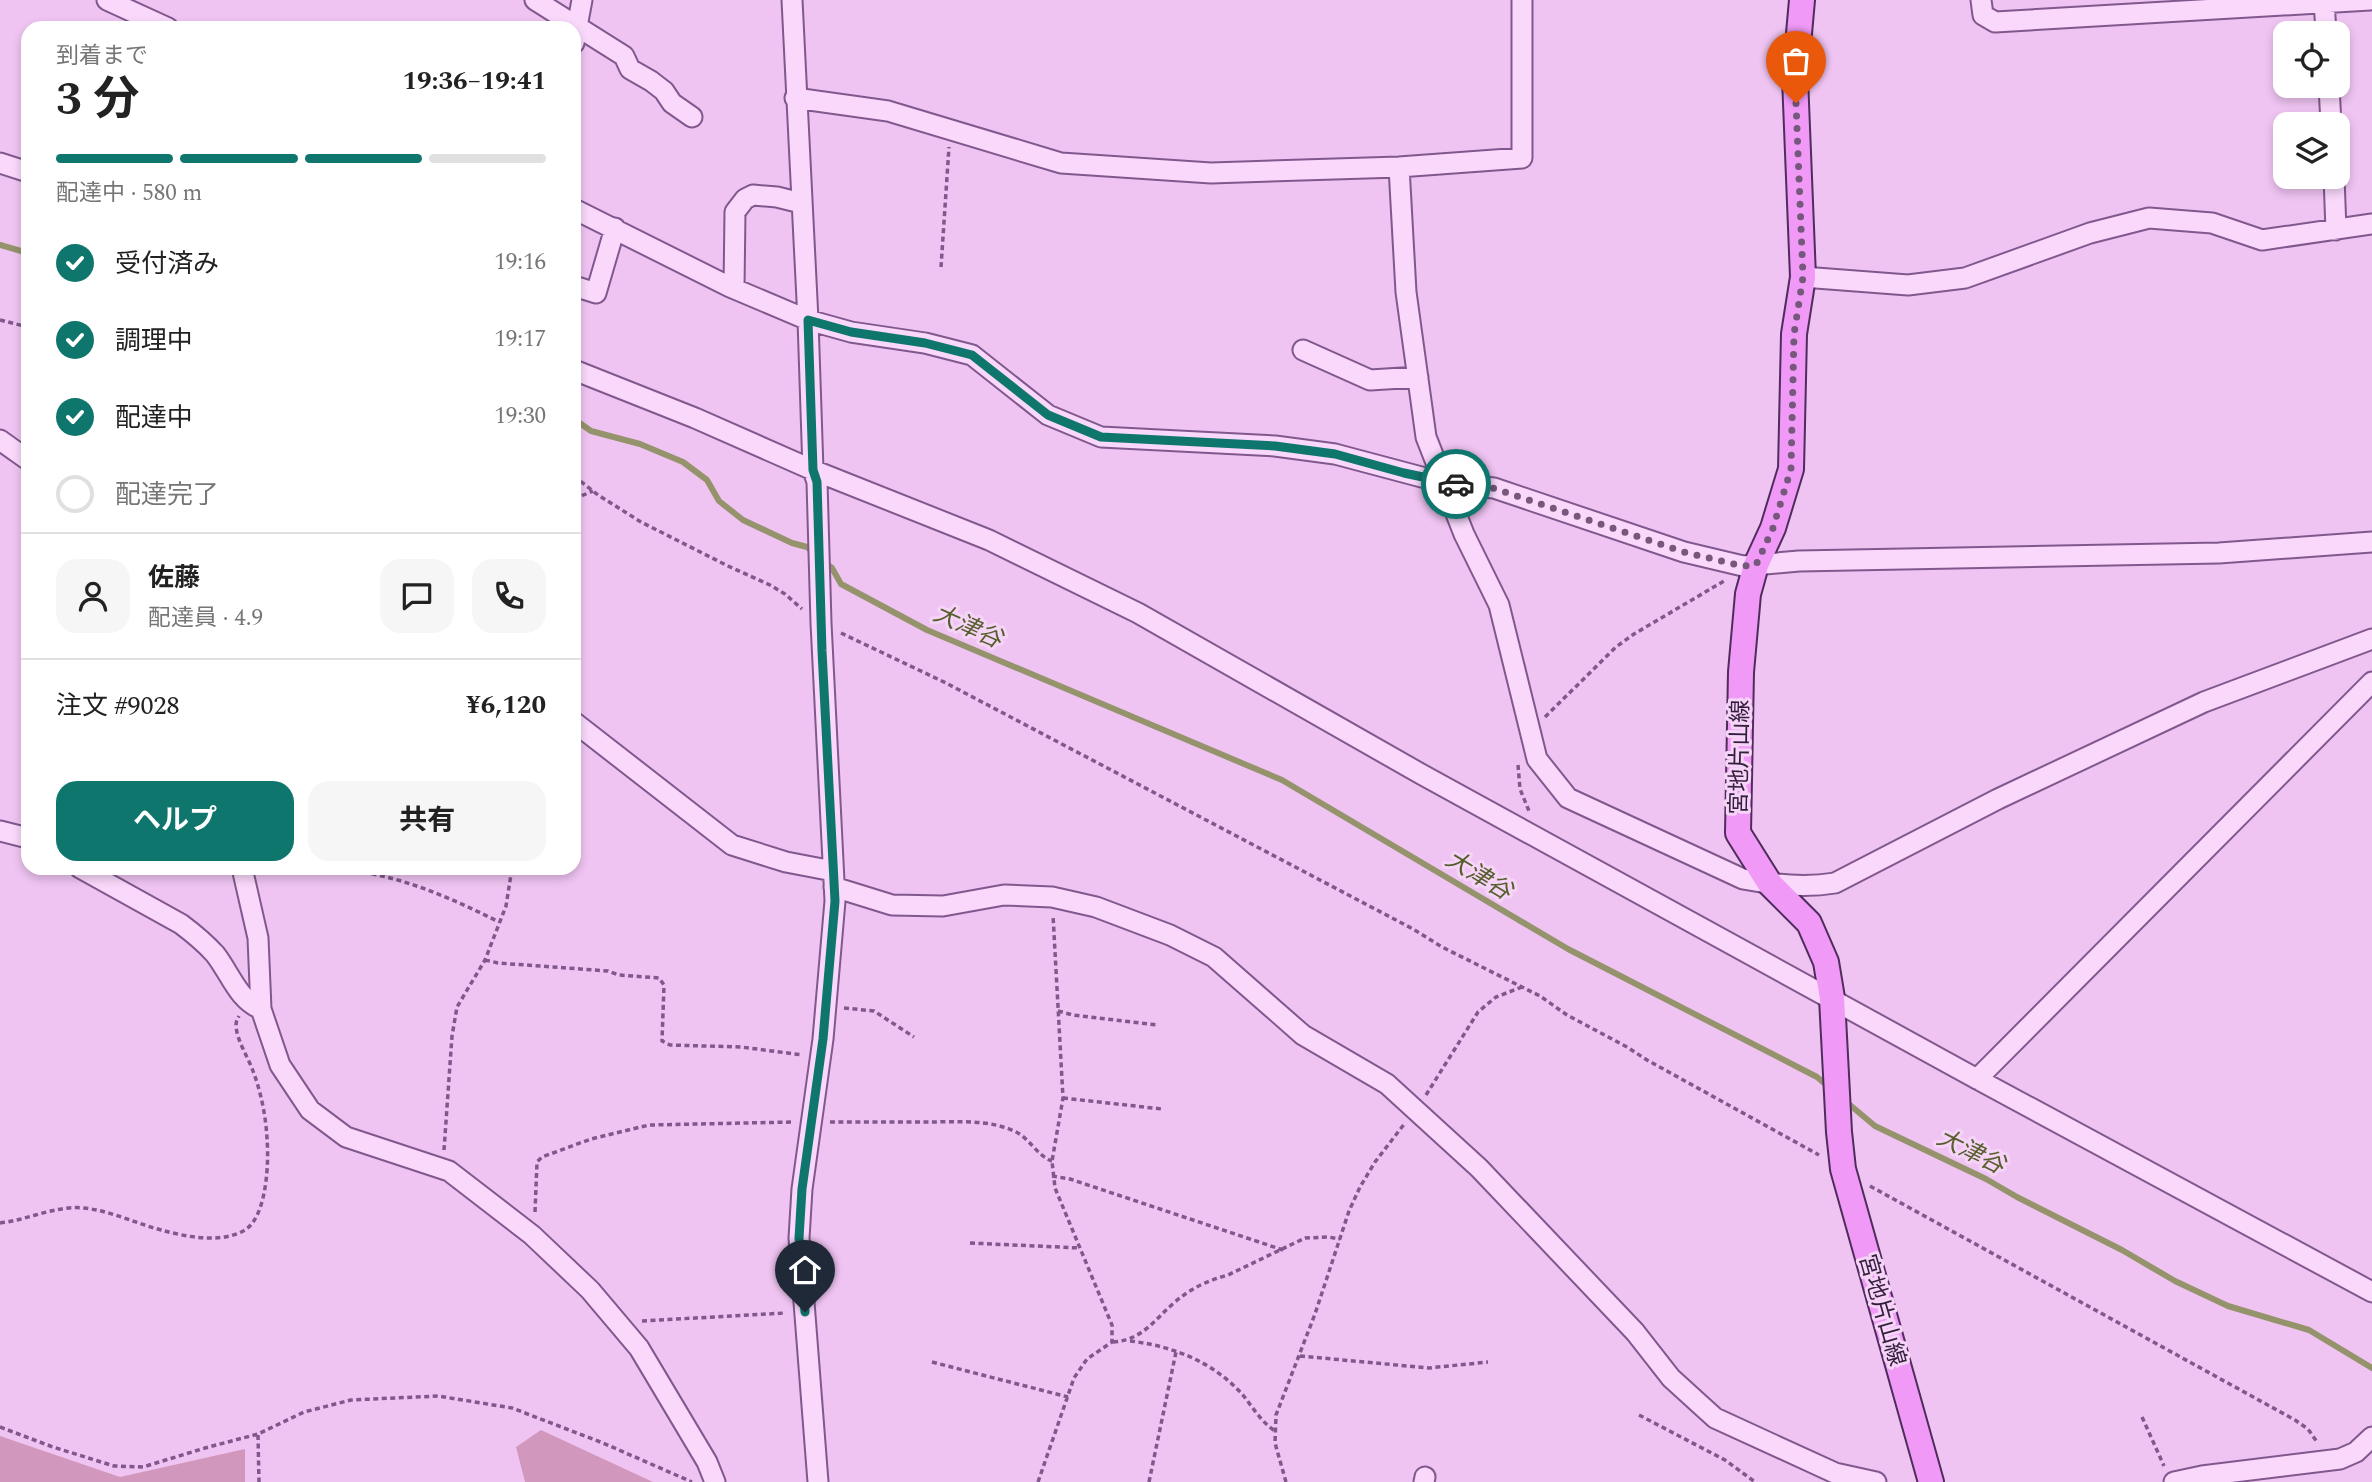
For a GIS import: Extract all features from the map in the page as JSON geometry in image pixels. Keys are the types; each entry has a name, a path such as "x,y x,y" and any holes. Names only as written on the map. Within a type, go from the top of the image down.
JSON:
{"main road":[{"name":"宮地片山線","path":"1802,0 1795,78 1803,277 1794,334 1791,469 1773,528 1749,566 1741,672 1738,833 1770,884 1809,923 1826,962 1832,998 1843,1169 1931,1482"}],"street":[{"path":"107,0 153,21"},
{"path":"536,0 561,21"},
{"path":"578,21 582,0"},
{"path":"792,0 835,901 826,1008 802,1189 799,1238 818,1482"},
{"path":"795,98 888,111 1061,163 1211,173 1399,167 1521,158 1522,0"},
{"path":"1981,0 1983,15 1995,22 2370,0"},
{"path":"2324,1 2325,21"},
{"path":"581,36 624,56 630,69 664,91 672,103 692,117"},
{"path":"0,163 21,170"},
{"path":"1399,167 1406,292 1426,437 1464,534 1499,605 1537,759 1568,798 1743,879 1810,887 1835,883 1998,799 2204,702 2372,639"},
{"path":"2334,189 2336,230"},
{"path":"734,288 735,212 740,205 753,195 801,203"},
{"path":"581,212 734,288 808,320 851,332 925,343 972,355 1048,415 1101,437 1275,446 1335,454 1444,483 1493,488 1684,552 1749,566 1799,561 2219,553 2372,542"},
{"path":"1803,277 1908,285 1965,278 2090,233 2149,218 2211,223 2262,240 2372,224"},
{"path":"581,288 596,293 615,228"},
{"path":"1303,350 1370,380 1418,377"},
{"path":"581,373 695,418 815,476 989,540 1138,613 1544,841 2372,1292"},
{"path":"0,440 21,455"},
{"path":"1977,1079 2372,682"},
{"path":"581,727 732,845 833,879 892,905 943,906 1004,895 1052,897 1108,912 1170,935 1214,957 1303,1035 1387,1084 1479,1168 1635,1332 1671,1378 1715,1418 1835,1473 1875,1482"},
{"path":"0,831 21,836"},
{"path":"93,875 181,924 195,935 212,951 247,1003 257,1007"},
{"path":"244,875 258,938 257,1007 280,1065 310,1110 346,1137 449,1171 532,1235 590,1290 639,1348 707,1462 715,1482"},
{"path":"2170,1477 2202,1476 2340,1459 2367,1448"}],"path":[{"path":"941,267 950,130"},
{"path":"0,320 21,325"},
{"path":"581,482 641,522 778,589 821,623 1070,747 1413,929 1441,947 1540,996 1591,1030 1627,1047 1802,1147 1835,1162 1860,1181 2295,1420 2308,1429 2316,1440 2319,1461"},
{"path":"581,496 593,491"},
{"path":"1544,841 1541,826 1526,806 1519,778 1519,755 1537,724 1616,647 1749,566"},
{"path":"374,875 419,885 500,922"},
{"path":"441,1168 452,1036 457,1007 485,960 506,906 511,875"},
{"path":"1052,897 1063,1098 1052,1176 1112,1325 1112,1342"},
{"path":"485,960 659,978 664,985 662,1041 670,1045 741,1047 820,1057"},
{"path":"1286,1482 1275,1443 1276,1415 1300,1356 1360,1187 1415,1111 1478,1012 1496,997 1521,987"},
{"path":"0,1223 66,1208 81,1208 105,1211 186,1236 213,1238 234,1235 248,1228 258,1213 265,1190 268,1168 267,1138 259,1088 236,1027 242,1011 257,1007"},
{"path":"826,1008 874,1011 914,1037"},
{"path":"1058,1011 1157,1026"},
{"path":"1063,1098 1162,1109"},
{"path":"532,1235 537,1162 542,1157 591,1139 649,1125 971,1122 997,1125 1016,1131 1045,1159 1052,1161"},
{"path":"1052,1176 1070,1179 1283,1250"},
{"path":"1128,1341 1149,1327 1176,1301 1199,1286 1305,1238 1340,1239"},
{"path":"970,1243 1080,1248"},
{"path":"622,1328 641,1321 805,1312"},
{"path":"1038,1482 1074,1378 1087,1359 1112,1342 1128,1341 1176,1352 1200,1361 1223,1375 1275,1431"},
{"path":"1149,1482 1176,1352"},
{"path":"1300,1356 1429,1367 1488,1362"},
{"path":"932,1362 1068,1396"},
{"path":"0,1427 53,1447 129,1468 143,1467 258,1434 304,1412 351,1400 438,1396 512,1408 603,1443 692,1482"},
{"path":"1639,1415 1725,1460 1755,1482"},
{"path":"2142,1417 2170,1477"},
{"path":"258,1434 259,1482"}],"shaded area":[{"path":"541,1430 653,1482 525,1482 516,1447"},
{"path":"0,1436 120,1477 245,1449 245,1482 0,1482"}],"waterway":[{"name":"大津谷","path":"0,245 21,251"},
{"name":"大津谷","path":"581,424 591,431 640,444 683,462 707,480 719,501 743,520 813,552"},
{"name":"大津谷","path":"824,562 832,568 841,584 927,630 1282,780 1568,949 1817,1077 1830,1088"},
{"name":"大津谷","path":"1844,1100 1875,1126 1986,1179 2122,1250 2175,1281 2228,1306 2309,1330 2372,1368"}],"way so far":[{"path":"1456,484 1493,488 1684,552 1742,566 1756,565 1773,528 1791,469 1794,334 1803,277 1796,103"}],"route":[{"path":"805,1312 799,1238 802,1189 823,1039 835,901 808,320 851,332 925,343 972,355 1048,415 1101,437 1275,446 1335,454 1456,484"}]}
